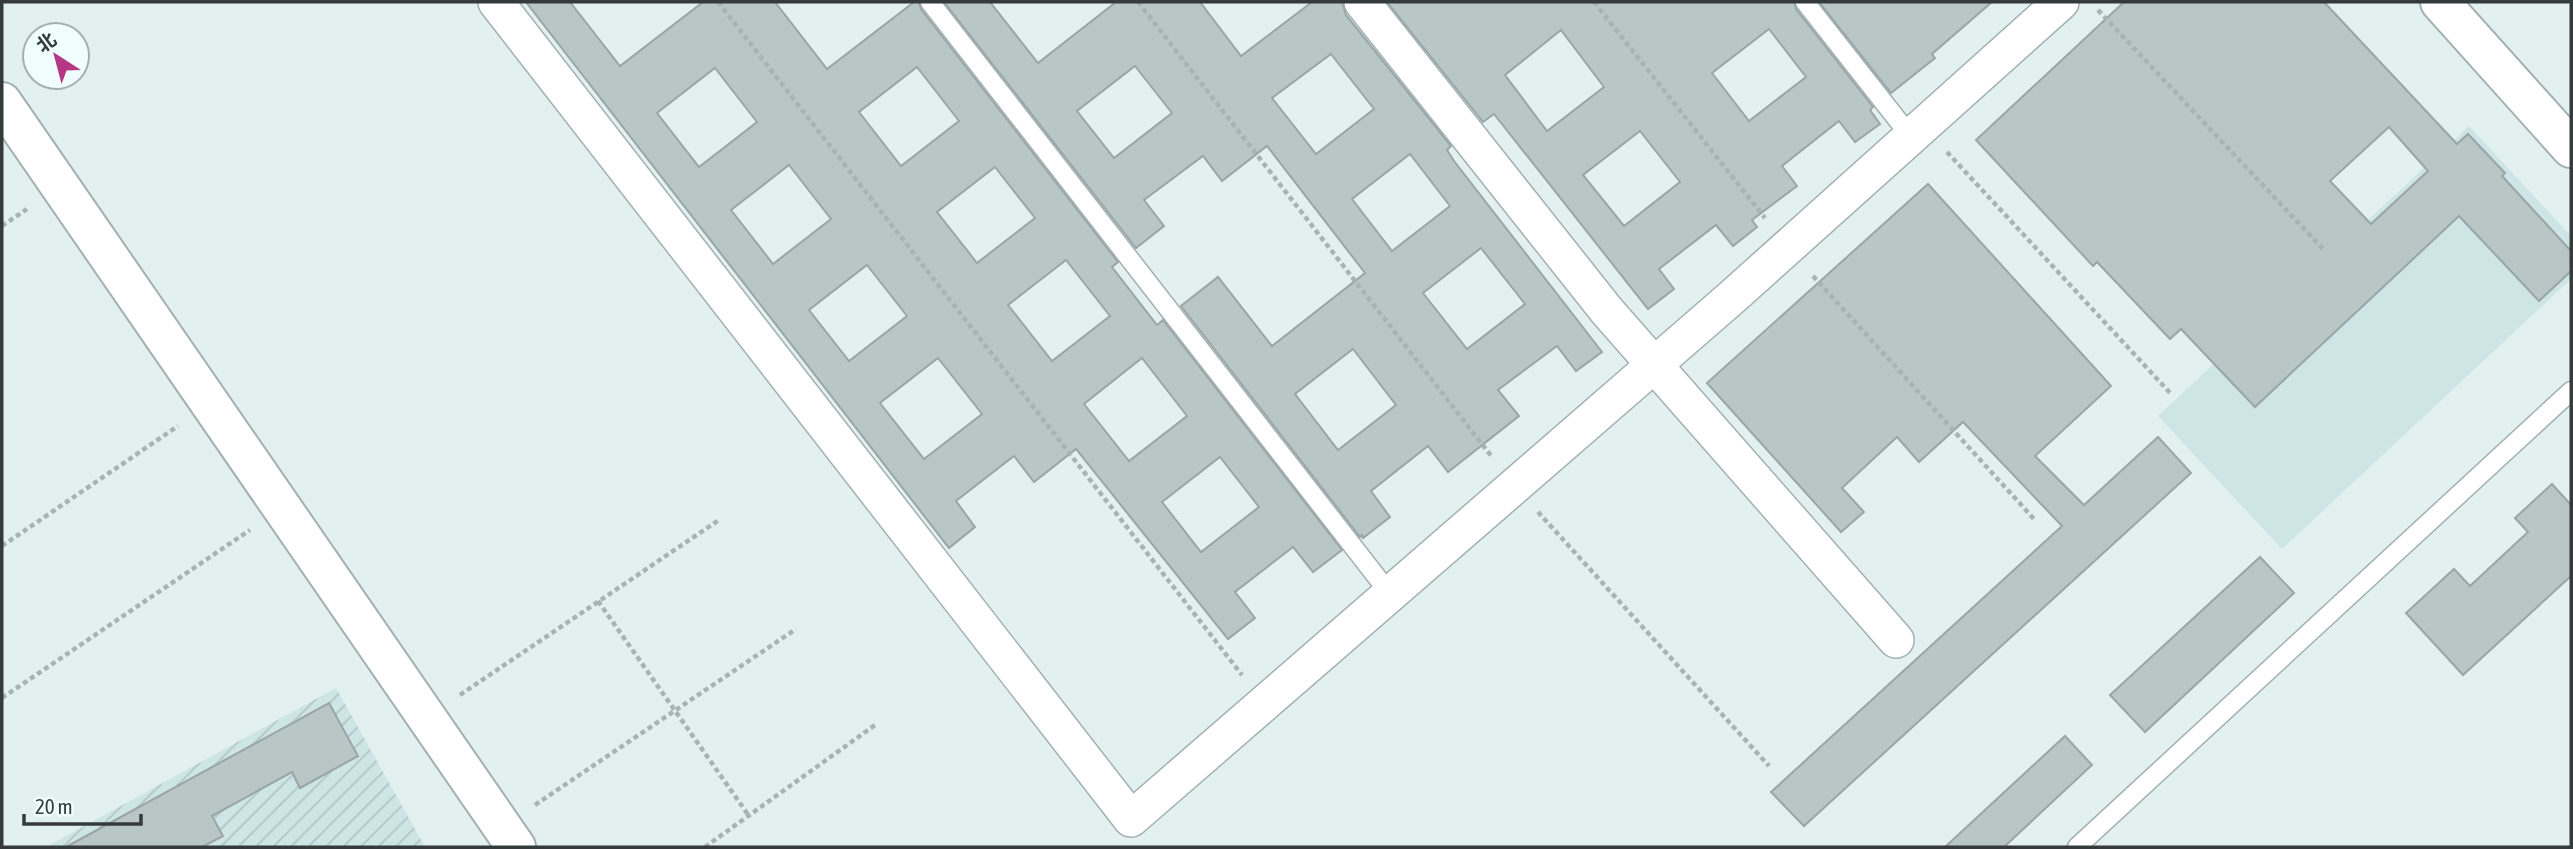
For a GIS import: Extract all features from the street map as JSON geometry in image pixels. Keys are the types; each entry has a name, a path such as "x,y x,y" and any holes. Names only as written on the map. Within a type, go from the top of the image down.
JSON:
{"street":[{"path":"496,2 1132,819 1654,365 2062,2"},
{"path":"1362,2 1607,311 1896,640"},
{"path":"2440,2 2568,137"},
{"path":"2,102 509,837"}],"lane":[{"path":"930,2 1390,594"},
{"path":"1805,2 1917,131"},
{"path":"2077,847 2571,391"}],"path":[{"path":"718,2 1264,703"},
{"path":"1138,2 1515,486 1769,766"},
{"path":"1594,2 1787,247 2034,519"},
{"path":"2090,2 2324,250"},
{"path":"1917,131 2172,395"},
{"path":"2,546 211,404"},
{"path":"2,698 283,508"},
{"path":"427,717 719,520"},
{"path":"598,601 749,816"},
{"path":"509,837 675,710 796,629"},
{"path":"705,847 875,725"}],"shaded area":[{"path":"2469,126 2571,236 2571,279 2282,549 2158,416"},
{"path":"336,688 425,847 46,847"}],"building":[{"path":"526,2 570,2 620,66 703,2 775,2 827,69 914,2 919,2 921,9 1118,262 1112,267 1157,325 1163,320 1342,550 1313,572 1293,547 1235,592 1255,618 1228,639 1076,449 1034,482 1014,456 956,501 975,527 949,548","holes":["917,67 959,121 901,166 859,112","715,68 757,122 699,167 657,113","789,165 831,219 773,264 731,210","995,167 1035,218 977,263 937,212","1066,260 1110,316 1052,361 1008,305","867,265 907,316 849,361 809,310","938,358 982,414 924,459 880,403","1142,358 1187,416 1129,461 1084,404","1220,457 1259,507 1201,552 1162,502"]},
{"path":"944,2 990,2 1038,63 1116,2 1200,2 1241,56 1312,2 1342,2 1346,15 1451,146 1447,150 1454,161 1602,352 1576,371 1557,346 1498,390 1519,416 1448,472 1428,446 1371,491 1390,517 1363,538 1181,306 1218,277 1272,346 1365,273 1267,146 1222,181 1203,156 1144,200 1164,226 1136,248","holes":["1331,54 1374,109 1316,154 1272,98","1135,66 1172,113 1114,158 1077,111","1410,154 1450,206 1392,251 1352,199","1481,248 1525,304 1467,349 1423,293","1353,349 1396,405 1338,450 1295,394"]},
{"path":"1387,2 1794,2 1796,9 1873,107 1870,110 1880,124 1855,142 1839,121 1782,166 1797,186 1752,220 1757,227 1733,246 1716,225 1659,269 1674,289 1648,309 1494,114 1483,122","holes":["1769,29 1806,77 1749,121 1712,73","1561,30 1604,87 1547,131 1505,75","1640,131 1680,182 1624,226 1583,175"]},
{"path":"1819,2 1992,2 1932,54 1935,58 1891,93"},
{"path":"2124,2 2324,2 2457,144 2468,134 2505,173 2502,176 2571,251 2571,271 2539,301 2459,216 2255,407 2181,329 2170,339 2097,262 2093,266 1976,140","holes":["2389,127 2428,171 2371,224 2330,181"]},
{"path":"1928,184 2111,386 2035,456 2084,505 2158,437 2191,473 1804,826 1771,792 2062,526 1963,422 1919,462 1897,437 1842,488 1864,512 1841,532 1707,383"},
{"path":"2552,484 2571,505 2571,576 2463,675 2406,613 2454,569 2470,586 2528,532 2515,518"},
{"path":"2260,557 2294,593 2145,732 2110,695"},
{"path":"329,703 358,756 300,788 292,772 212,816 223,836 202,847 66,847"},
{"path":"2065,736 2092,765 2004,847 1945,847"}]}
